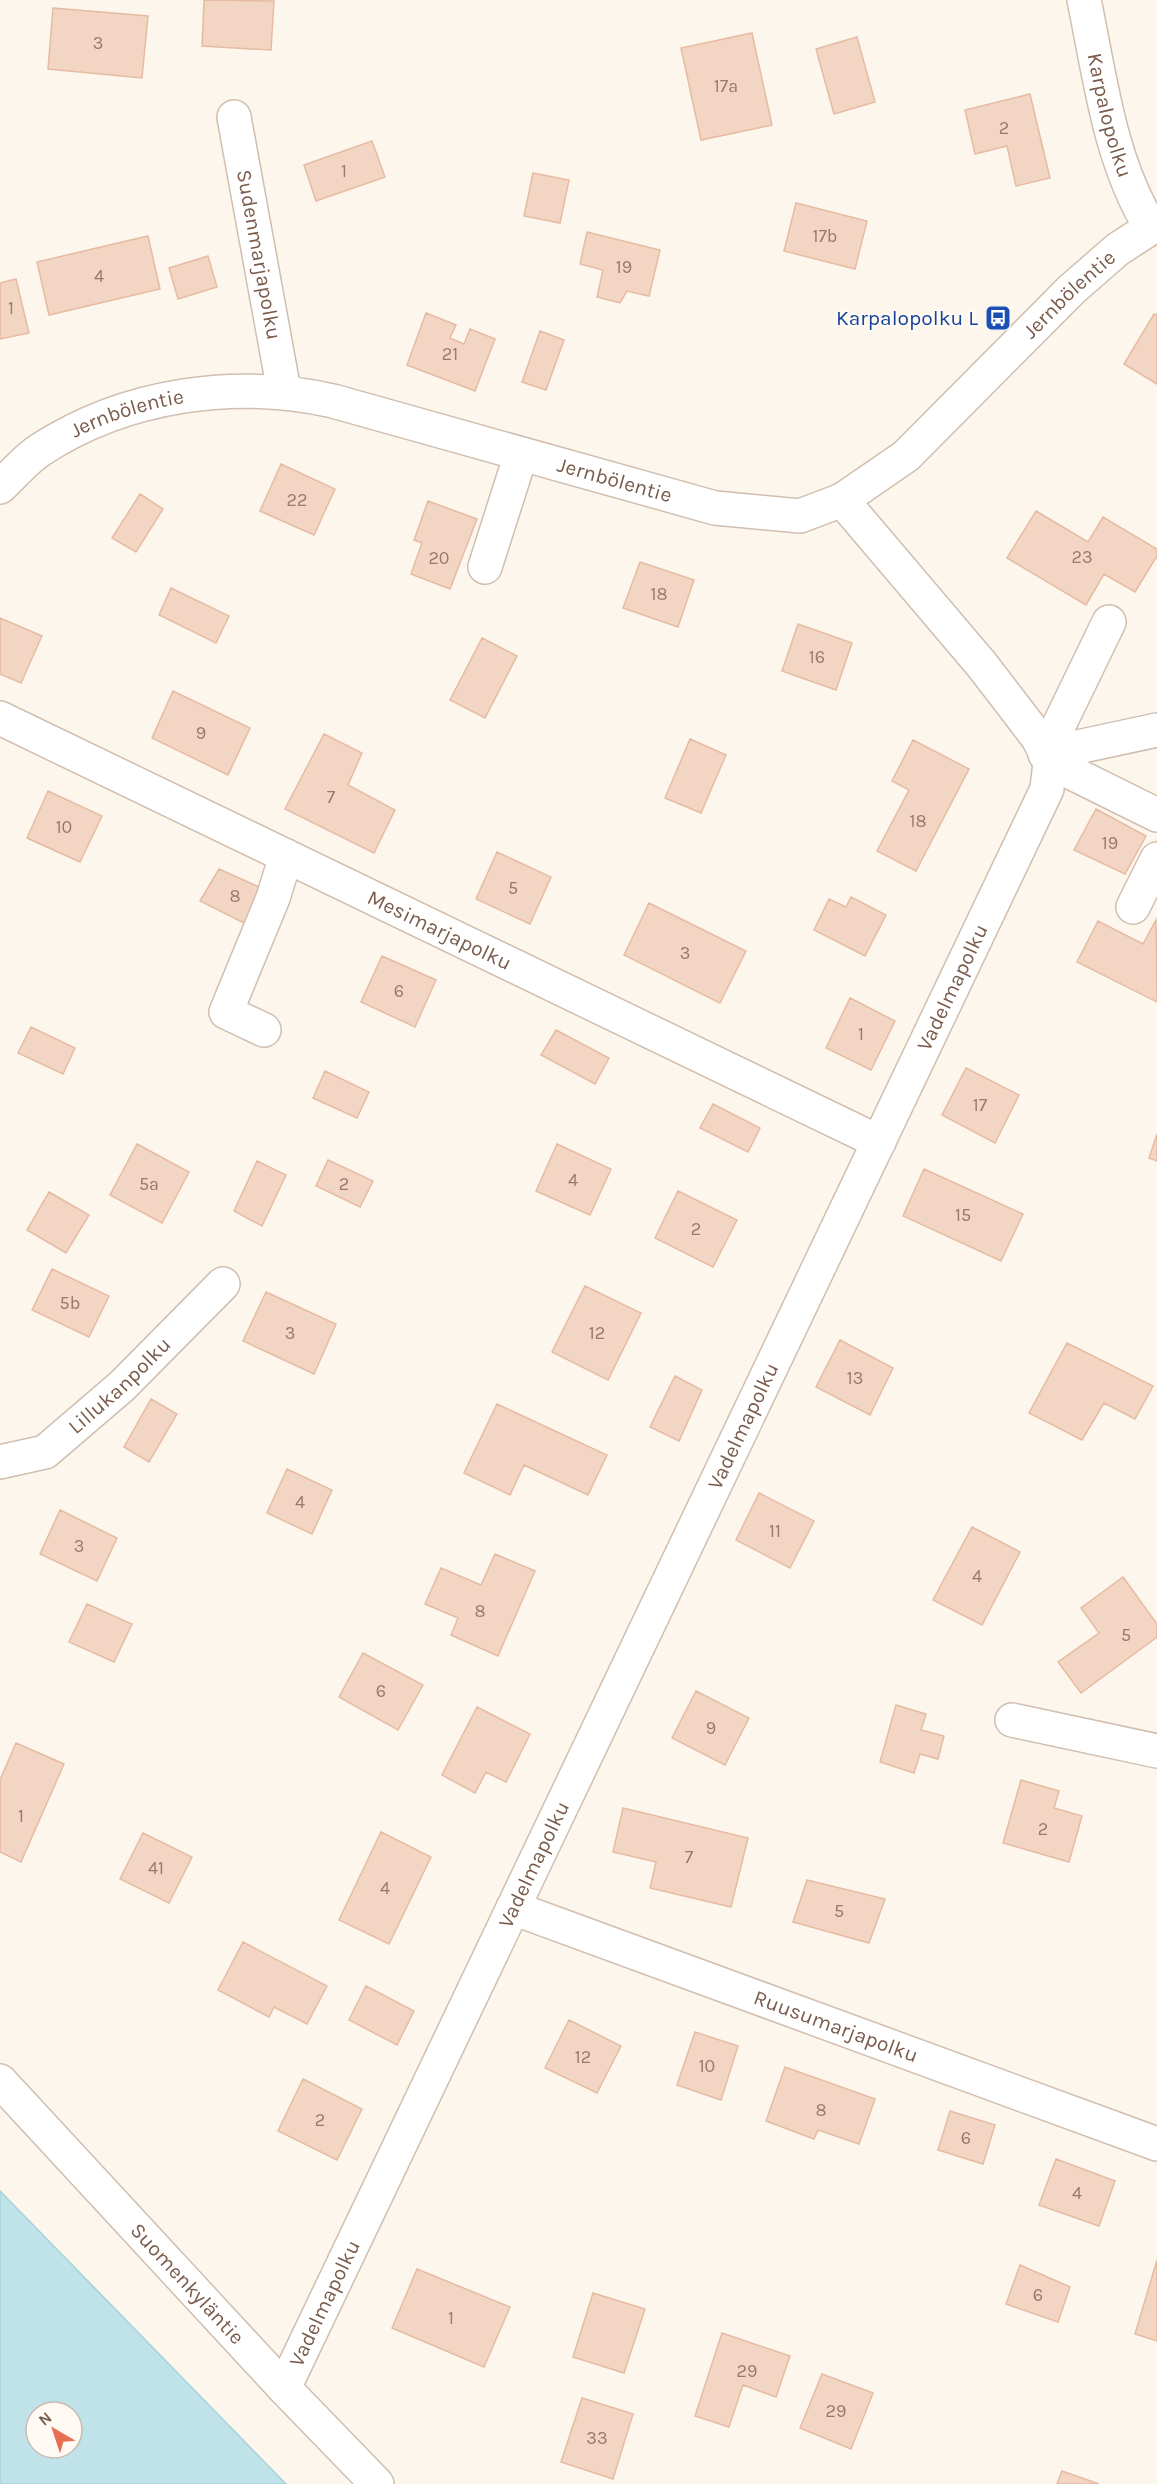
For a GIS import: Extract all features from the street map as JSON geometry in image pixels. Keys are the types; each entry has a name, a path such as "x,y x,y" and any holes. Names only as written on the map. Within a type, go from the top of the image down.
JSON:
{"street":[{"name":"Karpalopolku","path":"1084,0 1120,164 1135,202 1153,225"},
{"name":"Sudenmarjapolku","path":"234,117 284,391"},
{"name":"Jernbölentie","path":"0,488 39,450 117,411 183,395 284,391 333,401 715,508 800,516 842,500 906,456 1071,290 1118,249 1153,225"},
{"path":"485,567 521,454"},
{"path":"842,500 982,665 1038,738 1047,758 1157,815"},
{"name":"Vadelmapolku","path":"284,2388 1047,789 1047,758 1109,622"},
{"name":"Mesimarjapolku","path":"0,718 879,1142"},
{"path":"1047,758 1157,730"},
{"path":"264,1030 226,1012 273,898 286,856"},
{"path":"1133,908 1157,859"},
{"name":"Lillukanpolku","path":"0,1462 45,1452 122,1386 223,1284"},
{"path":"1012,1720 1157,1751"},
{"name":"Ruusumarjapolku","path":"513,1908 1157,2144"},
{"name":"Suomenkyläntie","path":"0,2081 284,2388 377,2484"}],"water":[{"path":"0,2191 286,2484 0,2484"}],"building":[{"path":"204,0 274,1 271,50 202,46"},
{"path":"53,8 148,16 142,78 48,69"},
{"path":"752,33 772,125 701,140 681,48"},
{"path":"857,37 875,102 834,114 816,49"},
{"path":"1030,94 1050,178 1016,186 1007,146 975,154 965,110"},
{"path":"372,141 385,177 316,201 304,165"},
{"path":"533,173 569,180 560,223 524,216"},
{"path":"796,203 867,221 855,269 784,251"},
{"path":"587,232 660,250 649,296 627,291 620,303 597,297 603,270 580,264"},
{"path":"148,236 160,289 49,315 37,262"},
{"path":"208,256 217,287 178,299 169,268"},
{"path":"16,279 29,333 0,339 0,283"},
{"path":"426,313 456,325 450,338 464,344 470,329 495,339 475,391 407,365"},
{"path":"1154,314 1157,315 1157,384 1124,364"},
{"path":"540,331 564,340 546,390 522,382"},
{"path":"281,464 335,489 314,535 260,511"},
{"path":"140,494 163,509 136,552 112,538"},
{"path":"428,501 477,519 450,589 411,574 422,543 414,540"},
{"path":"1036,511 1088,542 1103,517 1157,549 1157,556 1135,592 1104,574 1086,605 1007,558"},
{"path":"640,562 694,580 678,627 623,608"},
{"path":"171,588 229,616 216,643 159,615"},
{"path":"0,618 42,636 21,683 0,674"},
{"path":"798,624 852,643 836,690 782,671"},
{"path":"482,638 517,656 485,718 450,700"},
{"path":"173,691 250,728 228,775 152,738"},
{"path":"324,734 362,753 348,785 395,810 374,853 285,809"},
{"path":"690,739 726,755 701,813 665,798"},
{"path":"913,740 969,769 916,871 877,851 909,790 892,781"},
{"path":"48,791 102,816 80,862 27,838"},
{"path":"1096,809 1146,836 1125,874 1074,850"},
{"path":"497,852 551,877 530,924 476,899"},
{"path":"219,869 268,891 250,926 200,901"},
{"path":"851,897 886,915 865,956 814,930 829,899 846,907"},
{"path":"649,903 746,951 720,1003 624,955"},
{"path":"1156,920 1157,1002 1077,962 1098,921 1143,944"},
{"path":"382,956 436,980 415,1027 361,1002"},
{"path":"850,998 895,1021 871,1070 826,1048"},
{"path":"31,1027 75,1048 63,1074 18,1053"},
{"path":"556,1030 609,1058 595,1084 541,1055"},
{"path":"966,1068 1019,1095 995,1143 942,1115"},
{"path":"325,1071 369,1092 357,1118 313,1098"},
{"path":"713,1104 760,1128 748,1152 700,1128"},
{"path":"1157,1134 1157,1161 1149,1158"},
{"path":"137,1144 189,1172 162,1223 110,1195"},
{"path":"557,1144 611,1169 590,1215 536,1191"},
{"path":"328,1160 373,1181 360,1207 316,1186"},
{"path":"257,1161 286,1175 262,1226 234,1211"},
{"path":"924,1169 1023,1214 1001,1261 903,1216"},
{"path":"678,1191 737,1220 713,1267 655,1238"},
{"path":"49,1192 89,1215 66,1253 27,1230"},
{"path":"52,1269 109,1296 89,1337 32,1310"},
{"path":"585,1286 641,1313 608,1380 552,1352"},
{"path":"266,1292 336,1324 314,1374 243,1341"},
{"path":"840,1340 893,1368 870,1415 816,1387"},
{"path":"1067,1343 1153,1386 1135,1419 1104,1403 1082,1440 1029,1413"},
{"path":"675,1376 702,1390 679,1441 650,1427"},
{"path":"151,1399 177,1414 149,1462 124,1447"},
{"path":"497,1404 607,1455 588,1495 524,1465 510,1495 464,1473"},
{"path":"287,1469 332,1490 312,1534 267,1513"},
{"path":"759,1493 814,1521 790,1568 736,1540"},
{"path":"60,1510 117,1538 97,1581 40,1554"},
{"path":"972,1527 1020,1552 982,1625 933,1600"},
{"path":"495,1554 535,1571 498,1656 451,1635 458,1618 425,1604 441,1568 481,1585"},
{"path":"1123,1577 1157,1624 1157,1637 1081,1693 1058,1662 1099,1633 1081,1608"},
{"path":"87,1604 132,1624 114,1662 69,1642"},
{"path":"363,1653 423,1685 398,1730 339,1697"},
{"path":"696,1691 749,1718 725,1765 672,1738"},
{"path":"896,1705 926,1714 921,1730 944,1736 938,1759 920,1754 914,1773 880,1762"},
{"path":"477,1707 530,1734 506,1782 486,1772 475,1793 442,1775"},
{"path":"16,1743 64,1764 21,1862 0,1852 0,1780"},
{"path":"1021,1780 1059,1791 1054,1808 1082,1816 1069,1862 1003,1843"},
{"path":"623,1808 748,1838 731,1907 650,1888 656,1862 613,1852"},
{"path":"381,1832 431,1857 389,1944 339,1920"},
{"path":"143,1833 192,1857 169,1903 120,1879"},
{"path":"807,1880 885,1899 869,1943 793,1922"},
{"path":"243,1942 327,1986 307,2024 274,2007 269,2017 218,1990"},
{"path":"366,1986 414,2011 397,2045 349,2020"},
{"path":"569,2020 621,2046 597,2093 545,2068"},
{"path":"695,2032 738,2046 721,2100 677,2085"},
{"path":"785,2067 875,2099 859,2144 818,2130 814,2139 766,2121"},
{"path":"303,2079 362,2109 337,2160 278,2131"},
{"path":"950,2111 995,2125 983,2164 938,2150"},
{"path":"1056,2159 1115,2181 1099,2226 1039,2205"},
{"path":"1157,2260 1157,2341 1135,2334"},
{"path":"1020,2265 1070,2287 1058,2322 1006,2304"},
{"path":"417,2269 510,2307 484,2367 392,2328"},
{"path":"593,2293 645,2309 624,2373 573,2357"},
{"path":"722,2333 790,2356 776,2397 743,2385 729,2427 695,2416"},
{"path":"822,2374 873,2393 851,2449 800,2428"},
{"path":"582,2398 633,2414 613,2479 561,2462"},
{"path":"1062,2471 1099,2484 1057,2484"}],"place":[{"name":"Karpalopolku L","path":"998,318"}]}
